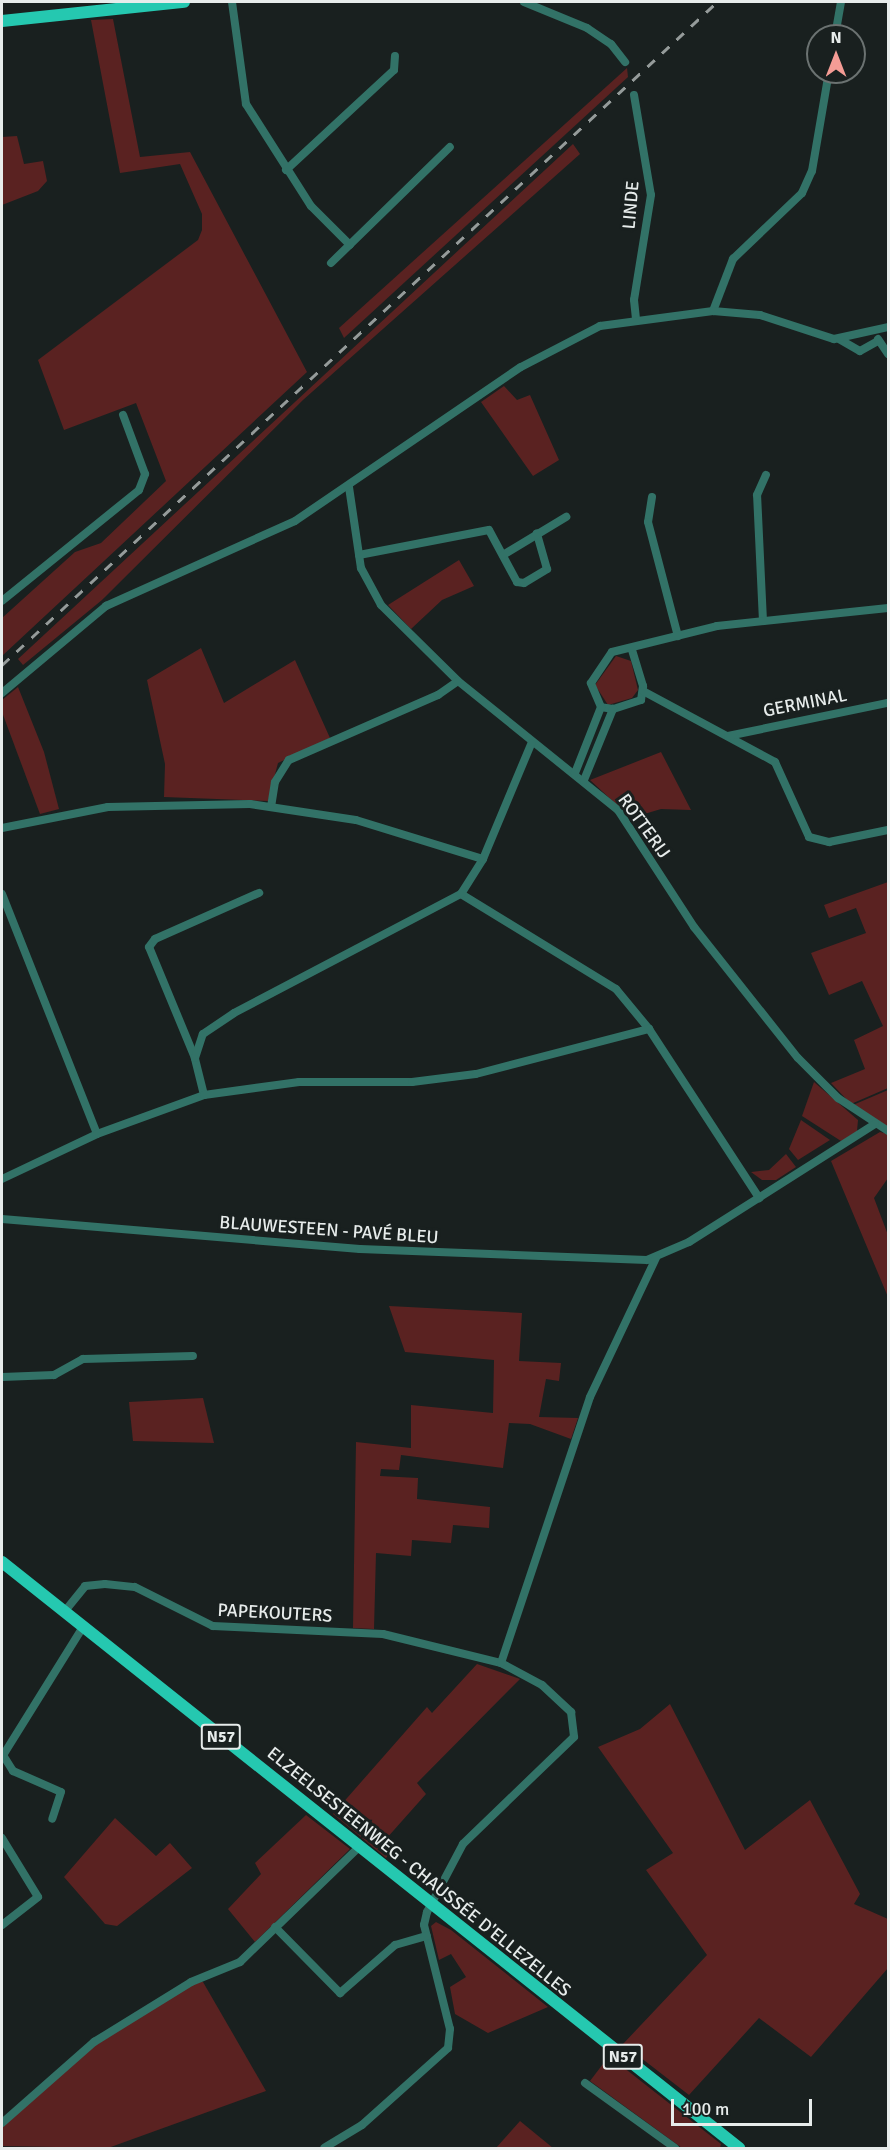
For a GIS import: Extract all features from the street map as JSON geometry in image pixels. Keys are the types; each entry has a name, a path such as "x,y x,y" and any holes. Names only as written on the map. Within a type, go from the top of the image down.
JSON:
{"main road":[{"path":"2,21 184,2"},
{"name":"ELZEELSESTEENWEG - CHAUSSÉE D'ELLEZELLES","path":"2,1562 732,2146"}],"street":[{"path":"232,2 246,104 311,206 350,245"},
{"path":"524,2 587,28 611,45 625,62"},
{"path":"837,24 840,2"},
{"path":"286,170 394,70 395,56"},
{"path":"713,311 733,259 802,193 812,171 827,84"},
{"name":"LINDE","path":"634,94 651,195 634,300 636,318"},
{"path":"330,263 450,147"},
{"path":"2,693 118,598 282,528 349,487 533,360 600,326 636,318 713,311 760,315 810,334 839,339 860,351 878,341"},
{"path":"839,339 888,327"},
{"path":"875,332 878,341 888,354"},
{"path":"2,601 139,490 146,474 123,415"},
{"path":"763,621 757,495 766,475"},
{"name":"ROTTERIJ","path":"349,487 359,555 381,605 458,681 531,744 584,780 622,815 693,927 798,1058 838,1098 888,1131"},
{"path":"652,497 648,522 678,636"},
{"path":"503,555 566,517"},
{"path":"359,555 489,530 518,582 544,574 547,563 537,533"},
{"path":"632,650 643,692 641,700 613,709 601,707 593,697 594,675 612,652 632,650 678,636 763,621 888,608"},
{"path":"271,807 275,782 289,760 438,694 458,681"},
{"path":"643,692 728,736 781,768 809,837 829,842 888,830"},
{"name":"GERMINAL","path":"728,736 888,703"},
{"path":"575,773 601,707"},
{"path":"584,780 613,709"},
{"path":"195,1058 204,1034 234,1013 461,894 483,860 531,744"},
{"path":"2,828 108,807 214,803 271,807 399,831 483,860"},
{"path":"204,1095 195,1058 149,946 155,939 259,893"},
{"path":"2,894 97,1134"},
{"path":"461,894 616,989 649,1029 759,1198"},
{"path":"2,1179 97,1134 204,1095 289,1083 412,1082 476,1074 649,1029"},
{"path":"324,2148 362,2125 448,2048 450,2029 424,1925 431,1904 463,1844 574,1737 571,1712 560,1698 501,1663 590,1397 656,1258 759,1198 875,1124"},
{"name":"BLAUWESTEEN - PAVÉ BLEU","path":"2,1219 360,1249 656,1258"},
{"path":"2,1377 54,1375 83,1359 193,1356"},
{"name":"PAPEKOUTERS","path":"65,1611 85,1586 135,1587 213,1626 383,1634 501,1663"},
{"path":"52,1819 61,1792 13,1771 2,1756 83,1627"},
{"path":"2,1838 38,1897 2,1925"},
{"path":"2,2123 94,2042 199,1980 240,1962 359,1846"},
{"path":"275,1927 340,1994 395,1945 427,1936"},
{"path":"585,2083 675,2148"}],"shaded area":[{"path":"113,19 140,157 190,152 307,372 2,656 2,618 75,552 101,543 166,481 136,403 64,430 38,360 198,240 202,230 202,214 180,164 120,173 91,20"},
{"path":"627,68 628,77 344,338 339,328"},
{"path":"17,136 24,164 43,161 47,181 38,191 2,205 2,137"},
{"path":"573,144 580,154 303,400 102,600 23,665 18,659"},
{"path":"504,386 517,400 530,395 559,460 533,476 481,402"},
{"path":"459,560 474,586 442,600 411,629 388,605"},
{"path":"201,648 224,703 295,660 330,738 278,763 268,801 164,797 165,764 147,680"},
{"path":"616,656 631,661 638,690 632,698 608,705 595,685"},
{"path":"18,687 44,752 59,809 40,814 2,712 2,700"},
{"path":"661,752 691,810 661,809 631,818 590,780"},
{"path":"888,882 888,1088 851,1104 831,1083 865,1069 854,1040 883,1026 862,981 829,995 811,953 866,933 856,908 829,918 824,905"},
{"path":"814,1082 858,1120 857,1131 841,1141 802,1116"},
{"path":"888,1090 888,1128 853,1105"},
{"path":"801,1120 830,1140 798,1160 789,1149"},
{"path":"880,1132 888,1134 888,1178 874,1198 888,1235 888,1297 831,1161"},
{"path":"786,1154 796,1167 776,1180 762,1180 751,1172 769,1170"},
{"path":"389,1306 522,1313 519,1361 561,1363 559,1381 546,1379 539,1417 578,1418 571,1439 530,1424 509,1423 503,1468 401,1455 399,1470 381,1469 380,1476 418,1478 417,1499 490,1507 489,1528 453,1525 451,1543 412,1540 411,1556 376,1553 374,1629 353,1628 356,1442 411,1448 411,1405 493,1413 494,1360 405,1352"},
{"path":"203,1398 214,1443 133,1441 129,1402"},
{"path":"477,1664 520,1679 417,1783 426,1794 386,1839 395,1847 386,1858 333,1814 427,1707 432,1713"},
{"path":"670,1704 745,1850 810,1800 860,1894 854,1904 888,1919 888,1968 811,2057 759,2018 689,2095 623,2044 707,1955 646,1870 673,1853 598,1747 640,1729"},
{"path":"306,1815 350,1849 255,1942 228,1909 261,1874 255,1863"},
{"path":"115,1818 156,1856 170,1843 192,1868 117,1926 105,1924 64,1877"},
{"path":"436,1922 451,1930 548,2007 488,2033 455,2014 450,1987 466,1977 451,1954 439,1960 431,1926"},
{"path":"195,1982 203,1982 266,2091 108,2148 2,2146 2,2126 85,2052"},
{"path":"609,2056 721,2144 720,2148 682,2148 590,2081"},
{"path":"520,2121 553,2148 496,2148"}],"railway":[{"path":"2,665 717,2"}]}
